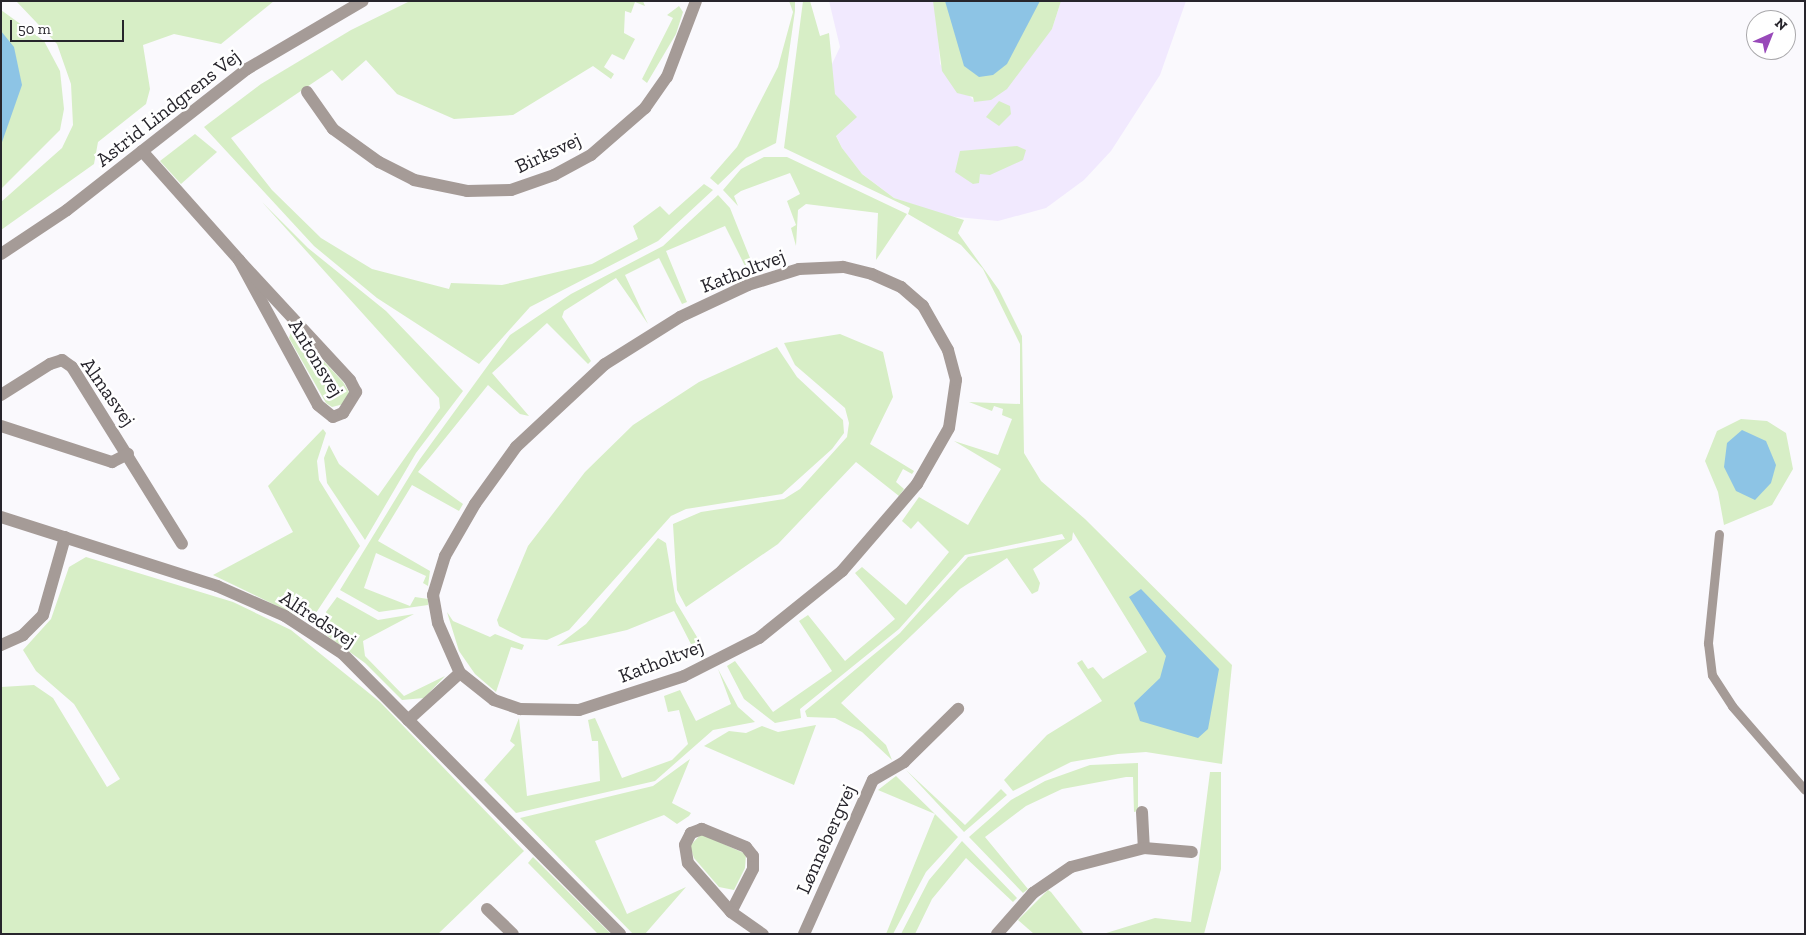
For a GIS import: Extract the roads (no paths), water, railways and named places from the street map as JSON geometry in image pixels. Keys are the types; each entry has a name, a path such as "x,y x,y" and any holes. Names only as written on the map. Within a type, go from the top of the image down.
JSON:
{"street":[{"name":"Astrid Lindgrens Vej","path":"1,254 142,151 247,69 363,1"},
{"name":"Birksvej","path":"307,92 333,129 379,162 405,175 467,191 511,190 554,175 590,155 645,108 667,77 696,1"},
{"name":"Antonsvej","path":"142,151 350,380 356,392 343,413 333,417 318,405 239,260"},
{"name":"Katholtvej","path":"843,266 872,274 901,287 923,306 944,342 956,380 949,428 917,484 842,571 759,638 684,676 579,710 520,709 494,700 460,673 438,624 433,595 445,556 475,504 516,447 605,364 680,316 748,285 799,269 843,266"},
{"name":"Almasvej","path":"1,395 62,360 72,367 128,454 182,544"},
{"name":"Almasvej","path":"1,426 112,462 128,454"},
{"name":"Alfredsvej","path":"1,517 218,586 285,616 343,654 620,934"},
{"path":"1,645 23,636 43,615 65,537"},
{"path":"408,720 460,673"},
{"name":"Lønnebergvej","path":"804,934 873,780 904,762 958,709"},
{"path":"1142,812 1144,848"},
{"path":"731,912 753,869 753,856 746,847 702,830 691,833 685,845 688,863 731,912 763,934"},
{"path":"996,934 1028,897 1071,867 1144,848 1192,852"},
{"path":"487,909 513,934"}],"lane":[{"path":"1719,534 1708,643 1712,675 1732,706 1805,790"}],"water":[{"path":"945,1 1040,1 1007,64 993,75 979,77 964,66"},
{"path":"1,31 14,47 22,85 1,145"},
{"path":"1742,430 1766,441 1776,465 1771,483 1755,500 1736,491 1724,467 1727,443"},
{"path":"1141,589 1219,669 1208,729 1198,738 1140,721 1134,703 1160,678 1166,656 1129,597"}]}
